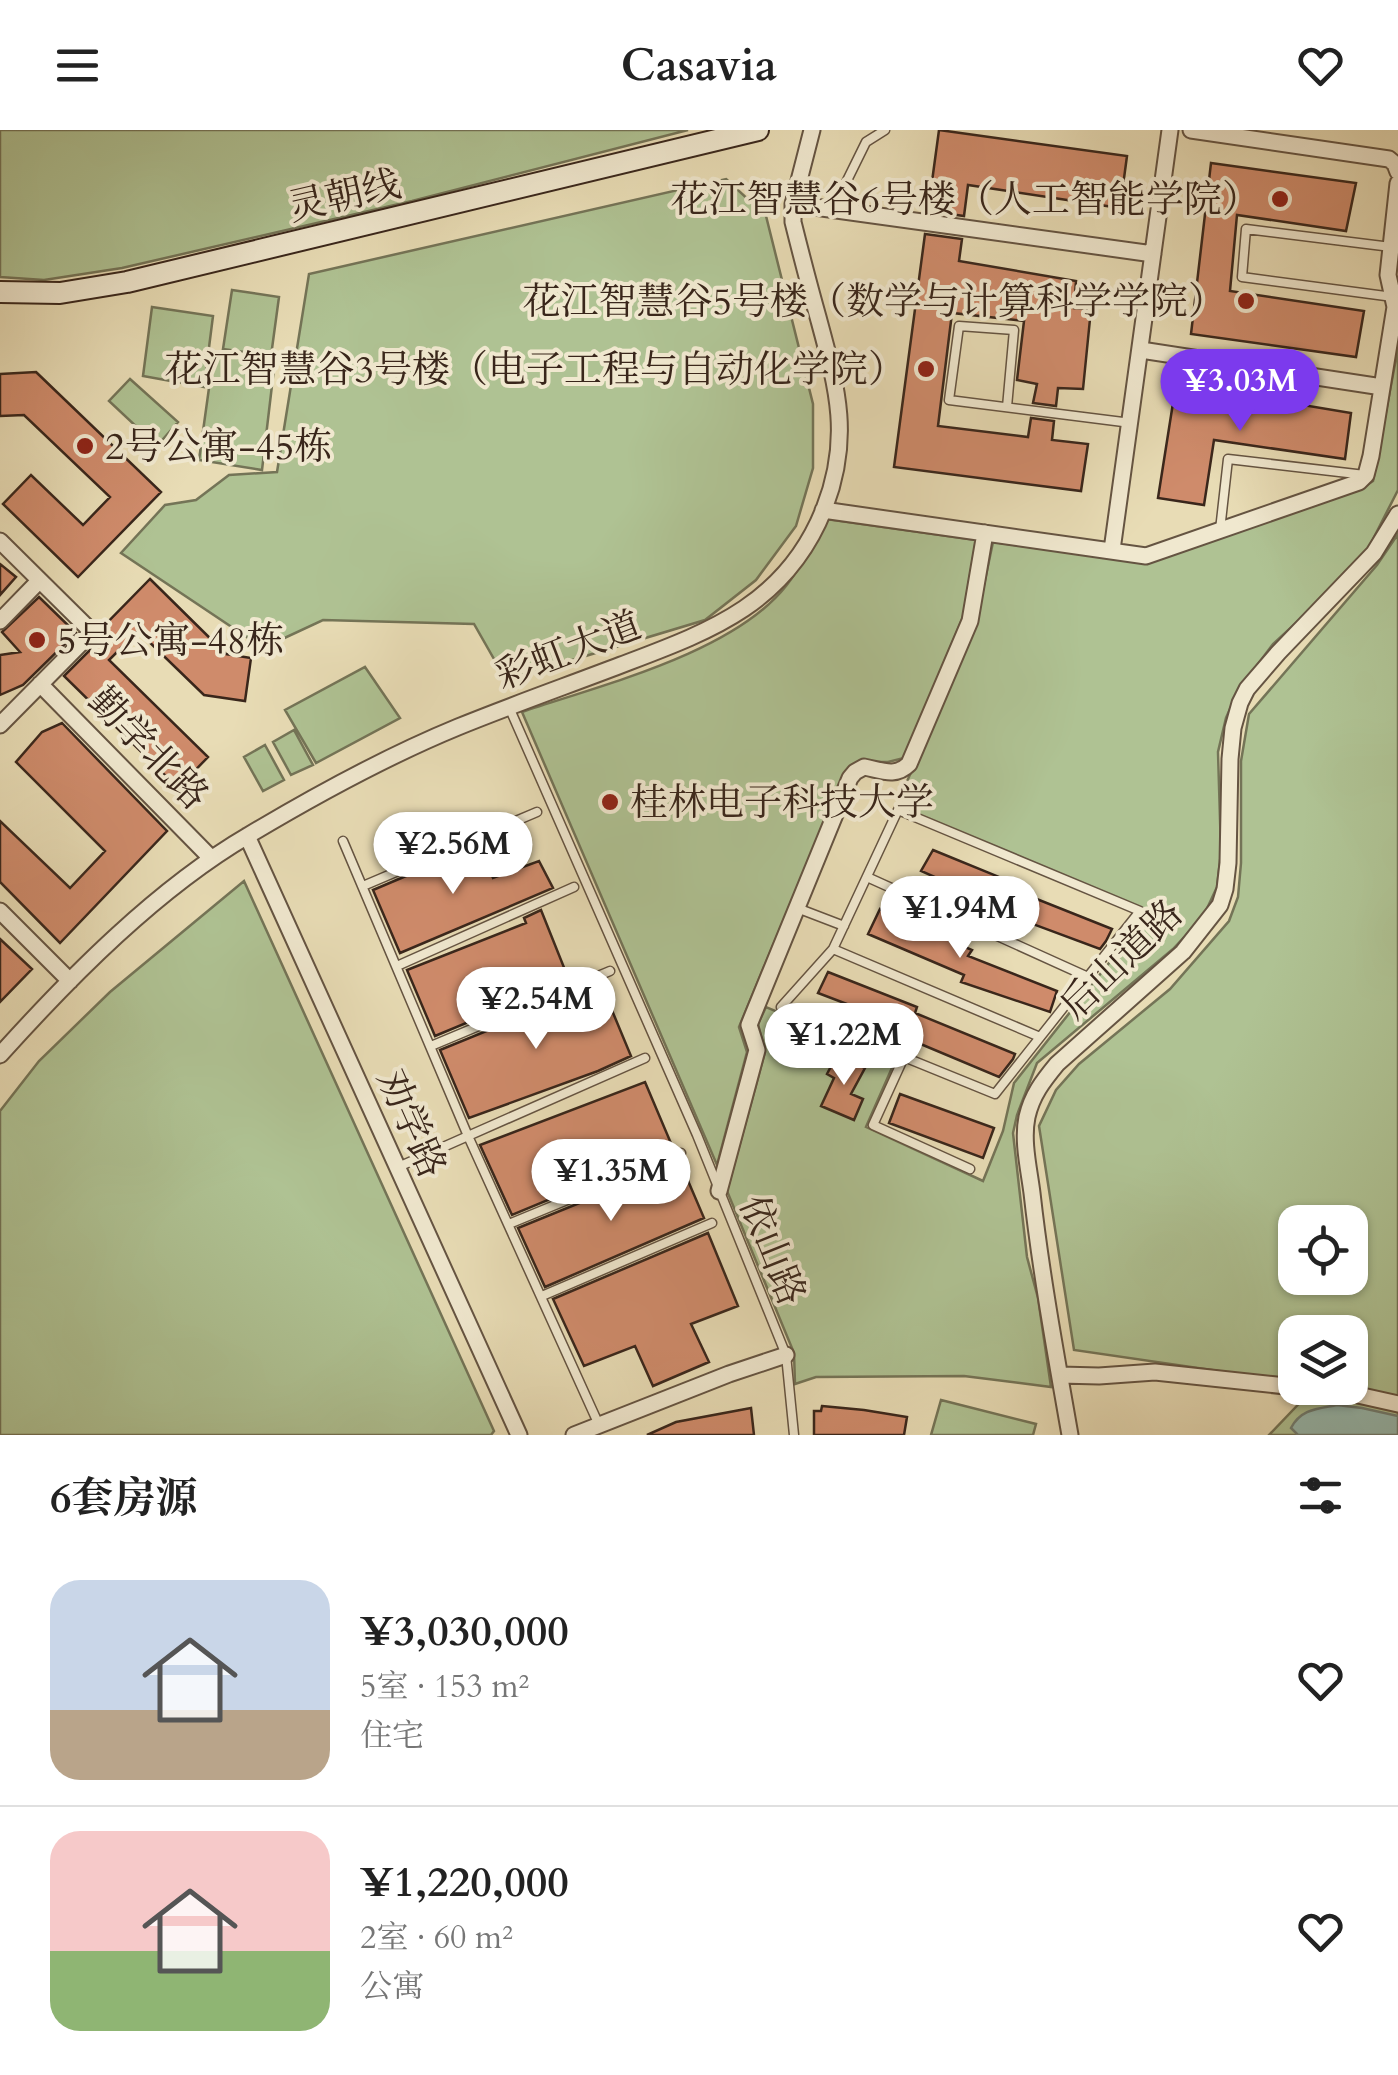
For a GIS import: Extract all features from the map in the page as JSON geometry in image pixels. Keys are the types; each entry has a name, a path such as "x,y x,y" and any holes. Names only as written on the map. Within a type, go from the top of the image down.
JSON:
{"main road":[{"name":"灵朝线","path":"0,292 60,293 127,282 758,130"}],"street":[{"name":"彩虹大道","path":"0,1055 70,981 211,858 380,762 454,728 723,623 783,575 824,510 840,426 835,380 793,222 793,204 812,130"},
{"path":"1112,550 1170,130"},
{"path":"1191,130 1389,159 1398,172"},
{"path":"824,510 1146,556 1358,482 1366,476 1395,306 1388,275 1398,183"},
{"path":"793,204 1153,254"},
{"path":"1140,350 1382,387"},
{"name":"后山道路","path":"1070,1435 1039,1254 1026,1139 1031,1102 1057,1064 1183,952 1220,905 1228,863 1233,728 1240,703 1278,653 1374,553 1398,514"},
{"path":"720,1190 757,1050 749,1025 853,775 864,767 895,773 909,764 970,621 985,533"},
{"path":"0,541 92,632 0,725"},
{"path":"0,621 39,580"},
{"name":"勤学北路","path":"40,684 211,858"},
{"name":"劝学路","path":"247,836 519,1435"},
{"path":"0,910 70,981"},
{"path":"574,1435 786,1355"},
{"path":"1060,1374 1156,1372 1278,1385"},
{"path":"1368,1397 1398,1404"}],"lane":[{"path":"833,209 866,142 884,130"},
{"path":"1391,247 1246,229 1242,277 1393,297"},
{"path":"1007,408 1014,330 959,326 949,400 1007,408 1131,422"},
{"path":"1220,530 1228,459 1366,476"},
{"name":"依山路","path":"509,707 720,1190 786,1355 794,1435"},
{"path":"898,810 1140,911 995,1094 780,1007 833,949 844,926 898,810"},
{"path":"363,886 536,812"},
{"path":"343,840 468,1136 599,1426"},
{"path":"867,877 1088,977"},
{"path":"397,966 574,887"},
{"path":"797,908 844,926"},
{"path":"833,949 1040,1037"},
{"path":"431,1046 610,971"},
{"path":"904,1057 873,1125 970,1169"},
{"path":"396,1168 646,1058"},
{"path":"509,1224 681,1153"},
{"path":"542,1296 712,1223"}],"green space":[{"path":"0,130 688,130 412,201 122,268 44,280 0,277"},
{"path":"726,179 766,216 813,404 813,468 796,526 756,580 705,620 506,680 474,624 323,620 263,648 121,553 165,505 196,500 229,475 277,472 309,274"},
{"path":"232,290 279,297 271,356 223,349"},
{"path":"152,307 213,316 204,387 143,376"},
{"path":"1398,348 1398,490 1367,551 1273,644 1238,691 1218,752 1221,852 1217,887 1203,917 1173,949 1037,1063 1017,1115 1013,1133 1027,1257 1038,1298 1051,1387 964,1376 816,1377 795,1384 794,1353 727,1191 765,1052 758,1024 766,1007 895,1061 866,1127 983,1181 1003,1131 1014,1083 1147,915 913,816 907,806 905,786 976,623 993,542 1147,563 1359,490 1373,481"},
{"path":"214,352 275,360 262,470 199,460"},
{"path":"130,379 178,422 157,446 109,401"},
{"path":"826,519 976,540 963,617 904,758 861,762 845,772 739,1027 747,1052 717,1165 522,712 664,664 734,630 763,610 786,586"},
{"path":"1398,534 1398,1435 1269,1435 1298,1405 1368,1405 1368,1315 1278,1315 1278,1380 1074,1350 1039,1126 1056,1090 1079,1064 1170,989 1229,921 1238,897 1241,761 1249,714 1377,565"},
{"path":"365,667 400,718 316,763 285,710"},
{"path":"294,730 313,765 291,775 273,742"},
{"path":"265,745 284,780 263,791 244,757"},
{"path":"244,881 494,1431 491,1435 0,1435 0,1111 39,1061 110,992"},
{"path":"941,1400 1036,1424 1033,1435 931,1435"}],"water":[{"path":"1337,1405 1398,1416 1398,1435 1298,1435 1291,1428 1295,1422 1316,1409"}],"building":[{"path":"939,130 1127,156 1120,208 968,185 964,216 928,211"},
{"path":"1211,163 1356,183 1346,231 1237,215 1230,291 1364,311 1356,357 1191,334"},
{"path":"925,234 962,239 959,261 1076,281 1074,308 1091,309 1083,389 1058,388 1056,406 1033,403 1037,384 1017,380 1024,321 952,313 938,426 1028,437 1031,418 1054,421 1052,440 1088,444 1081,491 894,467"},
{"name":"2号公寓-45栋","path":"36,372 161,492 78,577 3,504 31,475 83,525 110,497 24,415 0,416 0,374"},
{"path":"1176,384 1351,413 1345,459 1214,440 1204,505 1158,498"},
{"path":"0,564 16,577 0,595"},
{"path":"150,579 226,654 251,658 245,701 204,695 138,631 109,660 208,757 178,788 64,676 100,640 102,628"},
{"name":"5号公寓-48栋","path":"39,597 76,633 23,685 0,695 0,655 20,652 2,632"},
{"path":"62,723 167,831 60,943 0,882 0,821 70,888 105,851 16,762 42,732"},
{"path":"479,845 493,878 539,861 553,888 400,953 373,890"},
{"path":"933,850 1021,886 1019,892 1112,929 1100,949 1014,917 1016,913 921,871"},
{"path":"880,909 972,950 968,956 1057,991 1050,1012 961,982 964,975 868,934"},
{"path":"541,910 569,980 435,1036 407,970 526,923 524,918"},
{"path":"0,939 32,969 0,1002"},
{"path":"828,972 917,1007 915,1013 1015,1054 1013,1059 999,1077 911,1040 915,1030 818,993"},
{"path":"601,984 631,1056 469,1118 440,1050"},
{"path":"837,1055 865,1068 851,1094 863,1099 854,1120 821,1106 834,1078 827,1074"},
{"path":"645,1082 673,1148 512,1215 480,1145"},
{"path":"900,1094 994,1128 983,1158 889,1123"},
{"path":"680,1162 704,1218 545,1287 518,1228"},
{"path":"708,1233 738,1306 691,1324 709,1362 653,1386 635,1346 584,1366 553,1299"},
{"path":"822,1406 907,1417 904,1435 814,1435 814,1411 821,1411"},
{"path":"751,1408 754,1435 647,1435 676,1422"}],"place":[{"name":"花江智慧谷6号楼（人工智能学院）","path":"1280,199"},
{"name":"花江智慧谷5号楼（数学与计算科学学院）","path":"1246,301"},
{"name":"花江智慧谷3号楼（电子工程与自动化学院）","path":"926,369"},
{"name":"2号公寓-45栋","path":"85,446"},
{"name":"5号公寓-48栋","path":"37,640"},
{"name":"桂林电子科技大学","path":"610,802"}]}
